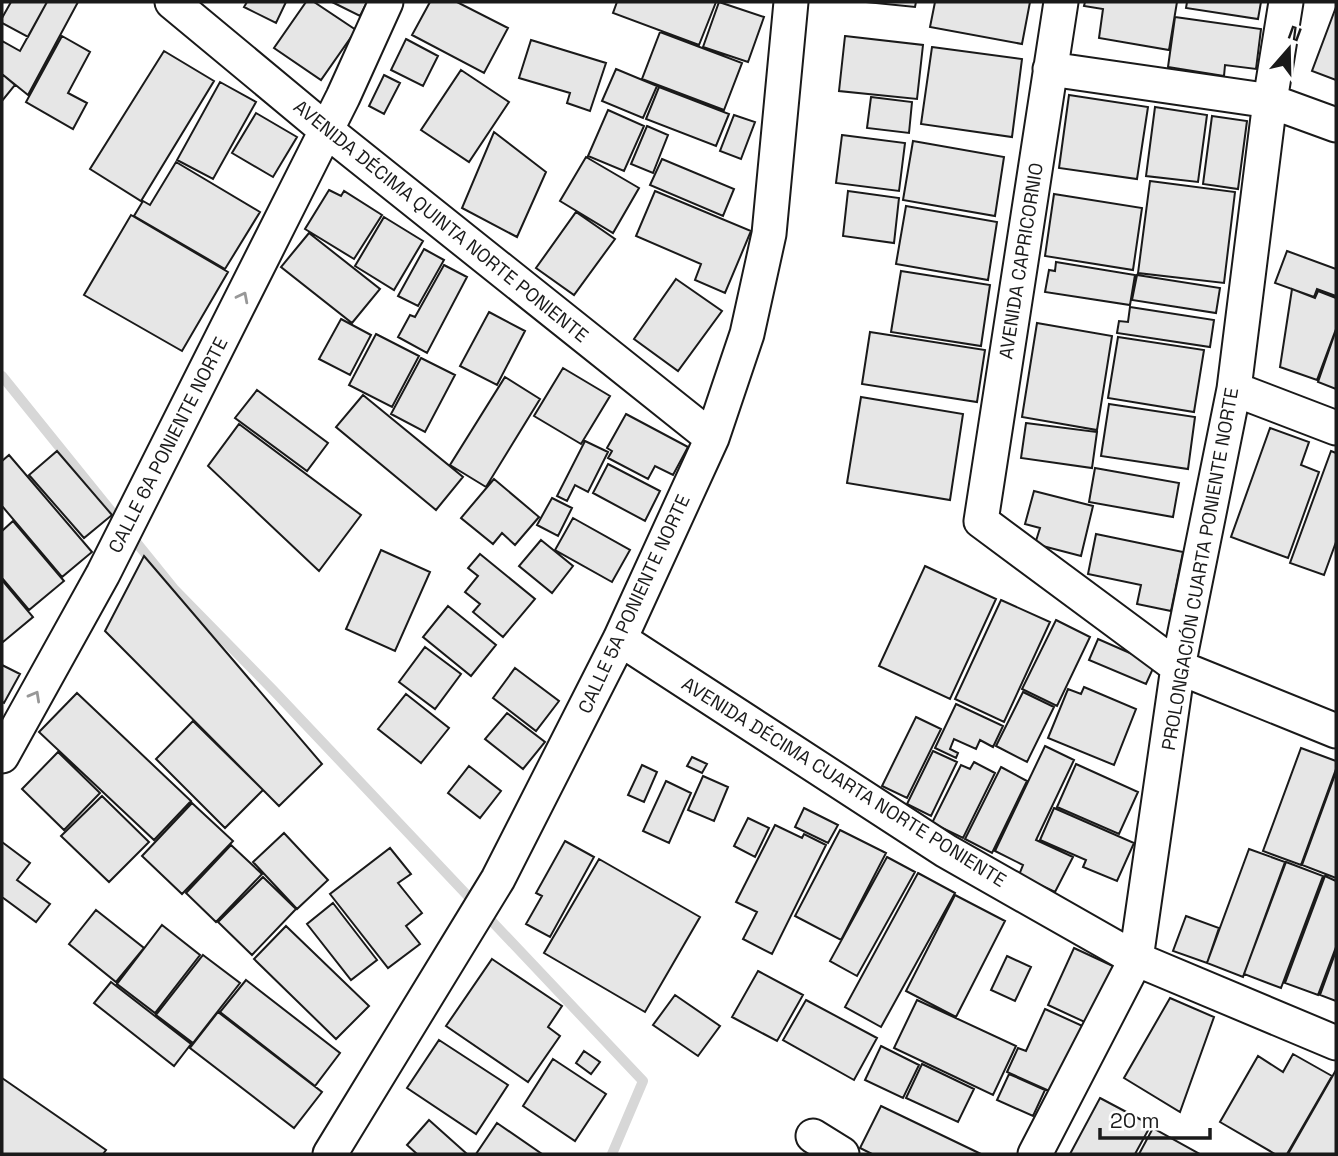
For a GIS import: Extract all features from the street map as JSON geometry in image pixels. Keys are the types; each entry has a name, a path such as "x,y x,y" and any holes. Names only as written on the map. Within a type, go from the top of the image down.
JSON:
{"street":[{"name":"AVENIDA DÉCIMA QUINTA NORTE PONIENTE","path":"172,2 326,130 712,438"},
{"name":"CALLE 6A PONIENTE NORTE","path":"2,756 103,574 326,130 386,2"},
{"name":"CALLE 5A PONIENTE NORTE","path":"331,1154 498,879 620,639 712,438 747,334 769,234 790,2"},
{"name":"AVENIDA CAPRICORNIO","path":"1061,2 981,521 1178,667"},
{"name":"PROLONGACIÓN CUARTA PONIENTE NORTE","path":"1035,1154 1136,959 1178,667 1234,389 1270,101 1286,2"},
{"path":"1050,69 1270,101 1336,125"},
{"path":"1234,389 1336,428"},
{"name":"AVENIDA DÉCIMA CUARTA NORTE PONIENTE","path":"620,639 946,851 1136,959 1336,1043"},
{"path":"1178,667 1336,730"},
{"path":"813,1136 842,1154"}],"building":[{"path":"11,2 47,2 28,37 2,23"},
{"path":"47,2 78,2 28,95 2,74 2,41 20,51"},
{"path":"247,2 286,2 276,23 244,7"},
{"path":"306,2 314,2 356,30 321,80 274,48"},
{"path":"332,2 367,2 360,16"},
{"path":"430,2 457,2 508,28 484,73 412,35"},
{"path":"617,2 716,2 699,45 613,13"},
{"path":"719,2 764,17 748,62 703,47"},
{"path":"866,2 916,2 915,7"},
{"path":"935,2 1030,2 1022,44 930,27"},
{"path":"1085,2 1177,2 1169,50 1099,38 1103,9 1084,6"},
{"path":"1187,2 1261,2 1258,19 1186,8"},
{"path":"1336,7 1336,80 1312,71"},
{"path":"1175,17 1261,29 1256,69 1225,65 1224,76 1168,67"},
{"path":"660,32 742,63 724,110 642,79"},
{"path":"62,36 90,52 68,93 87,103 73,129 26,102"},
{"path":"845,36 923,45 917,99 839,91"},
{"path":"406,39 438,56 423,86 391,70"},
{"path":"531,40 606,63 590,111 567,103 570,93 519,78"},
{"path":"932,47 1022,59 1012,137 921,124"},
{"path":"164,51 214,81 141,201 90,169"},
{"path":"616,69 657,86 643,118 602,101"},
{"path":"461,70 509,102 469,162 421,130"},
{"path":"2,74 15,85 2,101"},
{"path":"384,75 400,83 384,114 369,106"},
{"path":"220,82 256,102 213,179 177,160"},
{"path":"659,87 729,114 716,146 646,119"},
{"path":"1069,95 1148,107 1137,179 1059,168"},
{"path":"871,97 912,102 909,133 867,128"},
{"path":"1155,107 1207,115 1198,182 1146,176"},
{"path":"608,110 644,126 624,171 588,156"},
{"path":"256,113 297,137 273,177 232,153"},
{"path":"734,115 755,122 741,159 720,151"},
{"path":"1212,116 1247,121 1238,189 1203,184"},
{"path":"647,126 668,135 653,173 631,164"},
{"path":"494,132 546,172 517,237 462,208"},
{"path":"842,135 905,143 899,191 836,183"},
{"path":"913,141 1004,157 995,216 903,200"},
{"path":"586,157 639,188 613,233 560,201"},
{"path":"662,159 734,189 723,216 650,185"},
{"path":"176,162 260,212 225,269 134,216 143,201 150,205"},
{"path":"1150,181 1235,192 1224,283 1138,273"},
{"path":"329,190 341,196 344,191 382,215 354,259 305,229"},
{"path":"655,191 751,231 725,293 695,280 701,264 636,236"},
{"path":"848,191 899,198 894,243 843,236"},
{"path":"1054,194 1142,208 1133,270 1045,256"},
{"path":"906,206 997,222 988,280 896,264"},
{"path":"576,212 615,239 574,295 536,268"},
{"path":"131,215 228,272 182,351 84,295"},
{"path":"384,217 423,241 394,290 355,266"},
{"path":"309,233 380,289 352,323 281,267"},
{"path":"424,249 444,260 418,306 398,296"},
{"path":"1287,251 1336,269 1336,296 1317,289 1314,297 1275,283"},
{"path":"1056,262 1135,275 1130,305 1045,292 1049,270 1055,271"},
{"path":"444,265 467,277 427,353 398,337 410,315 415,317"},
{"path":"901,271 990,285 981,346 891,332"},
{"path":"1137,275 1220,288 1216,313 1132,300"},
{"path":"676,279 722,311 678,371 634,339"},
{"path":"1292,289 1315,298 1318,291 1336,298 1336,329 1317,380 1280,367"},
{"path":"1130,307 1214,320 1210,347 1117,333 1119,321 1128,322"},
{"path":"489,312 525,331 497,385 460,366"},
{"path":"341,319 371,335 350,375 319,359"},
{"path":"1037,323 1112,336 1097,430 1022,417"},
{"path":"1336,330 1336,389 1318,382"},
{"path":"870,332 985,350 977,402 862,384"},
{"path":"376,334 419,356 392,407 349,385"},
{"path":"1118,337 1204,350 1194,412 1108,398"},
{"path":"421,358 455,375 425,432 391,414"},
{"path":"563,368 610,396 581,444 534,416"},
{"path":"505,377 540,399 486,487 450,465"},
{"path":"257,390 328,443 307,471 235,418"},
{"path":"363,395 463,477 436,510 336,427"},
{"path":"861,397 963,414 950,500 847,483"},
{"path":"1109,404 1195,417 1188,469 1101,456"},
{"path":"626,414 688,447 673,475 655,466 648,479 608,458 612,451 607,448"},
{"path":"1026,423 1097,432 1092,468 1021,458"},
{"path":"239,424 361,515 319,571 208,466"},
{"path":"1270,428 1309,442 1301,465 1319,472 1288,558 1231,537"},
{"path":"585,441 608,452 588,492 575,485 567,501 557,496"},
{"path":"57,451 112,515 84,538 29,475"},
{"path":"1331,451 1336,453 1336,542 1324,575 1290,563"},
{"path":"9,455 92,552 62,577 2,506 2,461"},
{"path":"608,464 660,491 645,521 593,493"},
{"path":"1095,468 1179,483 1173,517 1089,502"},
{"path":"494,479 539,517 515,545 502,533 493,544 461,518"},
{"path":"1034,491 1093,506 1081,556 1035,544 1040,528 1025,524"},
{"path":"552,498 572,508 558,536 537,525"},
{"path":"573,518 630,550 612,582 555,550"},
{"path":"13,521 64,581 29,610 2,578 2,531"},
{"path":"1096,534 1183,552 1171,611 1137,604 1141,585 1088,574"},
{"path":"541,540 573,566 552,593 519,566"},
{"path":"381,550 430,572 395,651 346,629"},
{"path":"480,554 535,599 503,637 473,612 480,604 465,592 478,576 468,568"},
{"path":"144,556 322,764 279,806 105,631"},
{"path":"925,566 996,599 950,699 879,666"},
{"path":"2,580 33,617 3,642 2,640"},
{"path":"1001,600 1050,622 1004,722 955,699"},
{"path":"448,606 496,645 471,676 423,637"},
{"path":"1056,620 1090,637 1057,706 1022,689"},
{"path":"1098,639 1155,664 1146,684 1089,660"},
{"path":"425,647 461,674 435,709 399,682"},
{"path":"2,665 20,674 4,703 2,702"},
{"path":"515,668 559,701 536,731 493,698"},
{"path":"1084,687 1136,709 1114,765 1048,738 1068,689 1081,694"},
{"path":"1023,692 1054,707 1027,762 996,746"},
{"path":"77,693 191,801 154,840 39,732"},
{"path":"406,694 449,728 421,763 378,729"},
{"path":"956,704 1003,726 993,747 980,740 976,749 954,739 950,749 958,753 956,758 935,748"},
{"path":"507,713 545,742 523,769 485,739"},
{"path":"916,717 941,729 907,798 882,786"},
{"path":"193,721 263,790 225,828 156,759"},
{"path":"1045,746 1074,760 1036,840 1073,857 1055,892 1019,875 1023,865 995,851"},
{"path":"1301,748 1336,761 1336,769 1301,865 1263,851"},
{"path":"933,751 957,762 931,816 907,804"},
{"path":"58,752 100,793 64,830 22,789"},
{"path":"692,757 707,764 702,773 687,766"},
{"path":"974,762 995,773 963,838 932,823 961,765 970,769"},
{"path":"1076,764 1138,792 1119,834 1057,807"},
{"path":"642,765 657,772 644,802 628,795"},
{"path":"469,766 501,791 480,818 448,793"},
{"path":"1001,767 1027,781 992,853 965,839"},
{"path":"1336,772 1336,878 1302,865"},
{"path":"703,776 728,787 714,821 688,810"},
{"path":"666,781 691,793 669,843 643,831"},
{"path":"102,796 149,842 109,882 61,836"},
{"path":"192,803 233,841 182,894 142,856"},
{"path":"804,808 838,825 828,843 795,827"},
{"path":"1054,808 1134,843 1117,881 1083,867 1086,860 1040,840"},
{"path":"748,818 769,828 755,857 734,846"},
{"path":"775,825 802,838 804,834 826,845 772,954 743,939 757,912 736,902"},
{"path":"840,830 886,853 841,940 795,916"},
{"path":"284,833 328,880 297,909 253,862"},
{"path":"565,841 594,857 550,937 526,924 542,896 536,893"},
{"path":"2,842 30,863 17,880 50,904 36,922 2,897"},
{"path":"231,845 262,874 216,922 186,893"},
{"path":"390,848 411,874 398,883 422,913 406,926 420,944 388,968 330,894"},
{"path":"1249,849 1285,862 1243,977 1207,963"},
{"path":"887,857 915,872 857,976 830,961"},
{"path":"599,859 700,917 645,1012 544,953"},
{"path":"1286,862 1323,876 1281,988 1244,974"},
{"path":"918,873 955,893 881,1027 845,1007"},
{"path":"1325,876 1336,881 1336,947 1318,995 1285,983"},
{"path":"263,877 296,909 252,955 218,922"},
{"path":"955,895 1005,921 956,1017 906,991"},
{"path":"333,903 377,960 351,980 307,924"},
{"path":"96,910 144,948 116,982 69,944"},
{"path":"1186,916 1219,928 1207,963 1173,951"},
{"path":"162,925 200,955 155,1013 117,984"},
{"path":"286,926 369,1006 336,1039 254,959"},
{"path":"1074,948 1115,967 1089,1024 1048,1005"},
{"path":"1336,951 1336,1001 1320,995"},
{"path":"203,955 240,983 193,1043 156,1015"},
{"path":"1007,956 1031,967 1015,1001 991,990"},
{"path":"492,959 562,1006 548,1027 560,1036 528,1082 446,1026"},
{"path":"758,971 803,995 777,1041 732,1017"},
{"path":"246,980 340,1053 315,1086 220,1012"},
{"path":"111,982 191,1044 174,1066 94,1003"},
{"path":"675,995 720,1026 698,1056 653,1025"},
{"path":"1170,998 1214,1017 1180,1112 1124,1078"},
{"path":"806,1000 877,1038 854,1080 783,1040"},
{"path":"917,1000 1016,1046 993,1095 894,1048"},
{"path":"1045,1009 1087,1028 1056,1094 1007,1072 1018,1048 1026,1051"},
{"path":"218,1012 322,1092 294,1128 190,1048"},
{"path":"439,1040 508,1085 476,1134 407,1088"},
{"path":"881,1046 919,1065 903,1098 865,1080"},
{"path":"584,1051 600,1062 591,1074 576,1063"},
{"path":"1293,1054 1332,1076 1287,1154 1275,1154 1220,1122 1258,1056 1283,1072"},
{"path":"553,1059 606,1094 575,1141 523,1106"},
{"path":"922,1064 974,1089 958,1122 906,1098"},
{"path":"1336,1070 1336,1154 1288,1154"},
{"path":"1009,1074 1045,1090 1033,1116 997,1100"},
{"path":"2,1078 106,1150 103,1154 2,1154"},
{"path":"1100,1098 1151,1125 1135,1154 1070,1154"},
{"path":"881,1106 981,1154 872,1154 860,1148"},
{"path":"429,1120 467,1154 417,1154 407,1145"},
{"path":"497,1123 542,1154 476,1154"},
{"path":"1153,1128 1200,1154 1139,1154"}],"waterway":[{"path":"2,376 174,589 643,1081 612,1154"}]}
